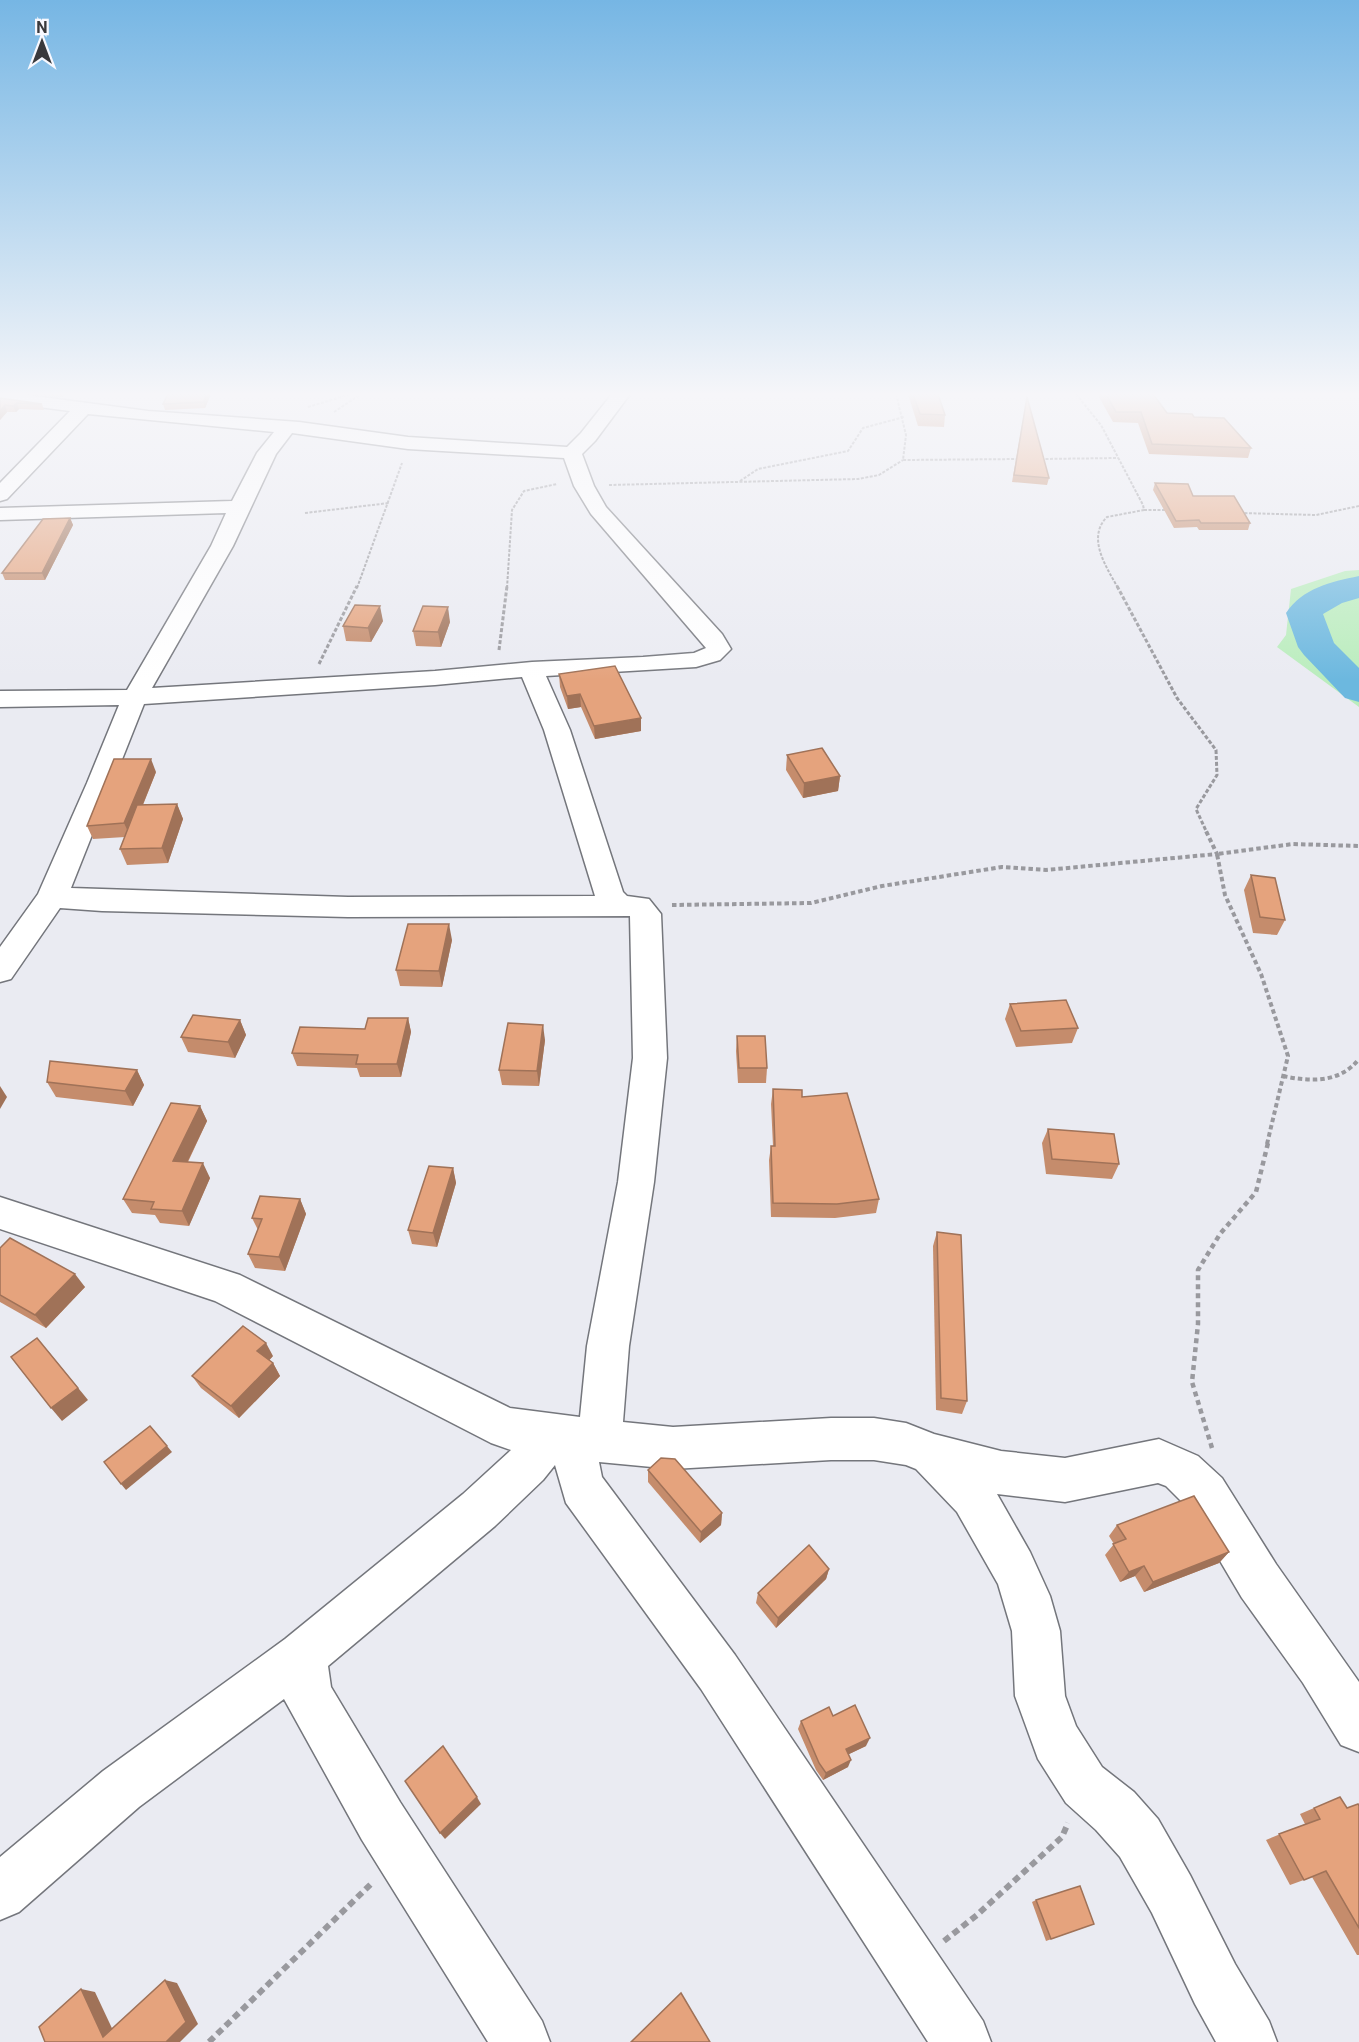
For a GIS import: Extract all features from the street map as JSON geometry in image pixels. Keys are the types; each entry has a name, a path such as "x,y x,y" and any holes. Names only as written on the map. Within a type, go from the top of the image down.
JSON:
{"street":[{"path":"0,971 52,897 101,783 122,724 135,697 222,546 248,489"},
{"path":"0,699 135,697 532,669 696,660 712,655 719,649 714,639 616,533 586,489"},
{"path":"0,514 239,507"},
{"path":"0,1893 121,1789 302,1656 478,1510 527,1465 577,1438 602,1409 608,1346 636,1182 650,1058 645,914 610,897 556,730 532,669"},
{"path":"52,897 102,901 348,907 629,906"},
{"path":"7,1222 226,1287 506,1428 673,1448 831,1439 874,1439 906,1444 931,1454 1001,1473 1065,1480 1158,1461 1182,1471 1206,1494 1259,1581 1320,1666 1359,1727"},
{"path":"577,1438 577,1465 582,1487 718,1672 910,1967 962,2042"},
{"path":"931,1454 973,1496 1014,1568 1026,1596 1036,1631 1040,1696 1056,1741 1084,1785 1115,1811 1139,1838 1171,1894 1215,1984 1248,2042"},
{"path":"302,1656 307,1694 402,1854 521,2042"}],"path":[{"path":"308,685 352,601 393,489"},
{"path":"496,672 508,584 512,510 525,492 536,489"},
{"path":"1135,489 1144,510"},
{"path":"305,513 389,503"},
{"path":"1231,513 1317,515 1342,512 1359,506"},
{"path":"1177,511 1144,510 1114,513 1105,518 1098,531 1099,552 1177,698 1216,750 1217,775 1196,809 1217,854 1226,895 1261,974 1288,1056 1256,1192 1220,1234 1198,1270 1198,1324 1192,1382 1216,1463 1217,1483 1206,1494"},
{"path":"629,906 811,903 882,886 1002,867 1046,870 1217,854 1293,844 1359,846"},
{"path":"1283,1076 1301,1081 1336,1077 1357,1063 1359,1059"},
{"path":"910,1967 977,1915 1062,1837 1084,1785"},
{"path":"209,2042 402,1854"}],"green space":[{"path":"1359,570 1359,707 1277,647 1286,635 1291,589 1345,571"}],"building":[{"path":"1158,489 1190,489 1193,496 1234,496 1250,523 1201,523 1199,520 1176,521"},
{"path":"70,518 42,573 2,573 43,519"},
{"path":"355,605 380,606 368,628 343,626"},
{"path":"423,606 448,607 438,632 413,631"},
{"path":"615,666 641,718 594,726 580,694 567,696 559,674"},
{"path":"822,748 840,776 804,783 787,755"},
{"path":"114,759 151,759 124,823 87,826"},
{"path":"177,804 162,848 120,849 137,805"},
{"path":"1251,875 1275,878 1285,920 1260,917"},
{"path":"408,924 449,924 439,971 396,970"},
{"path":"1066,1000 1078,1028 1021,1031 1010,1004"},
{"path":"193,1015 240,1020 228,1042 181,1037"},
{"path":"368,1018 408,1018 397,1064 356,1064 358,1055 292,1053 300,1027 365,1029"},
{"path":"508,1023 543,1025 537,1071 499,1070"},
{"path":"737,1036 765,1036 767,1068 739,1068"},
{"path":"50,1061 137,1070 125,1091 47,1082"},
{"path":"773,1089 802,1090 802,1097 847,1093 879,1199 837,1204 773,1203 771,1146 775,1146"},
{"path":"171,1103 200,1106 173,1161 203,1163 182,1211 151,1209 154,1202 123,1199"},
{"path":"1048,1129 1114,1134 1119,1164 1052,1159"},
{"path":"429,1166 453,1168 433,1233 408,1230"},
{"path":"260,1196 300,1199 279,1257 248,1254 262,1219 252,1218"},
{"path":"937,1232 961,1235 967,1401 941,1398"},
{"path":"10,1238 75,1274 35,1315 0,1295 0,1248"},
{"path":"243,1326 266,1343 257,1351 273,1363 231,1406 192,1376"},
{"path":"37,1338 78,1388 51,1408 11,1357"},
{"path":"150,1426 167,1446 121,1484 104,1462"},
{"path":"661,1458 675,1459 722,1513 701,1532 648,1470"},
{"path":"1194,1496 1229,1552 1153,1582 1144,1566 1129,1572 1113,1544 1126,1539 1117,1525"},
{"path":"809,1545 829,1569 778,1618 758,1593"},
{"path":"855,1705 870,1738 846,1749 851,1760 826,1773 819,1763 801,1721 829,1707 833,1716"},
{"path":"443,1746 477,1797 440,1833 405,1781"},
{"path":"1340,1797 1347,1808 1358,1804 1359,1806 1359,1928 1326,1871 1304,1880 1279,1834 1320,1819 1314,1808"},
{"path":"1080,1886 1094,1924 1051,1939 1036,1900"},
{"path":"165,1980 186,2022 166,2042 45,2042 39,2027 81,1989 103,2037"},
{"path":"681,1993 710,2042 631,2042"}],"waterway":[{"path":"1359,587 1322,598 1304,613 1317,647 1359,690"}]}
